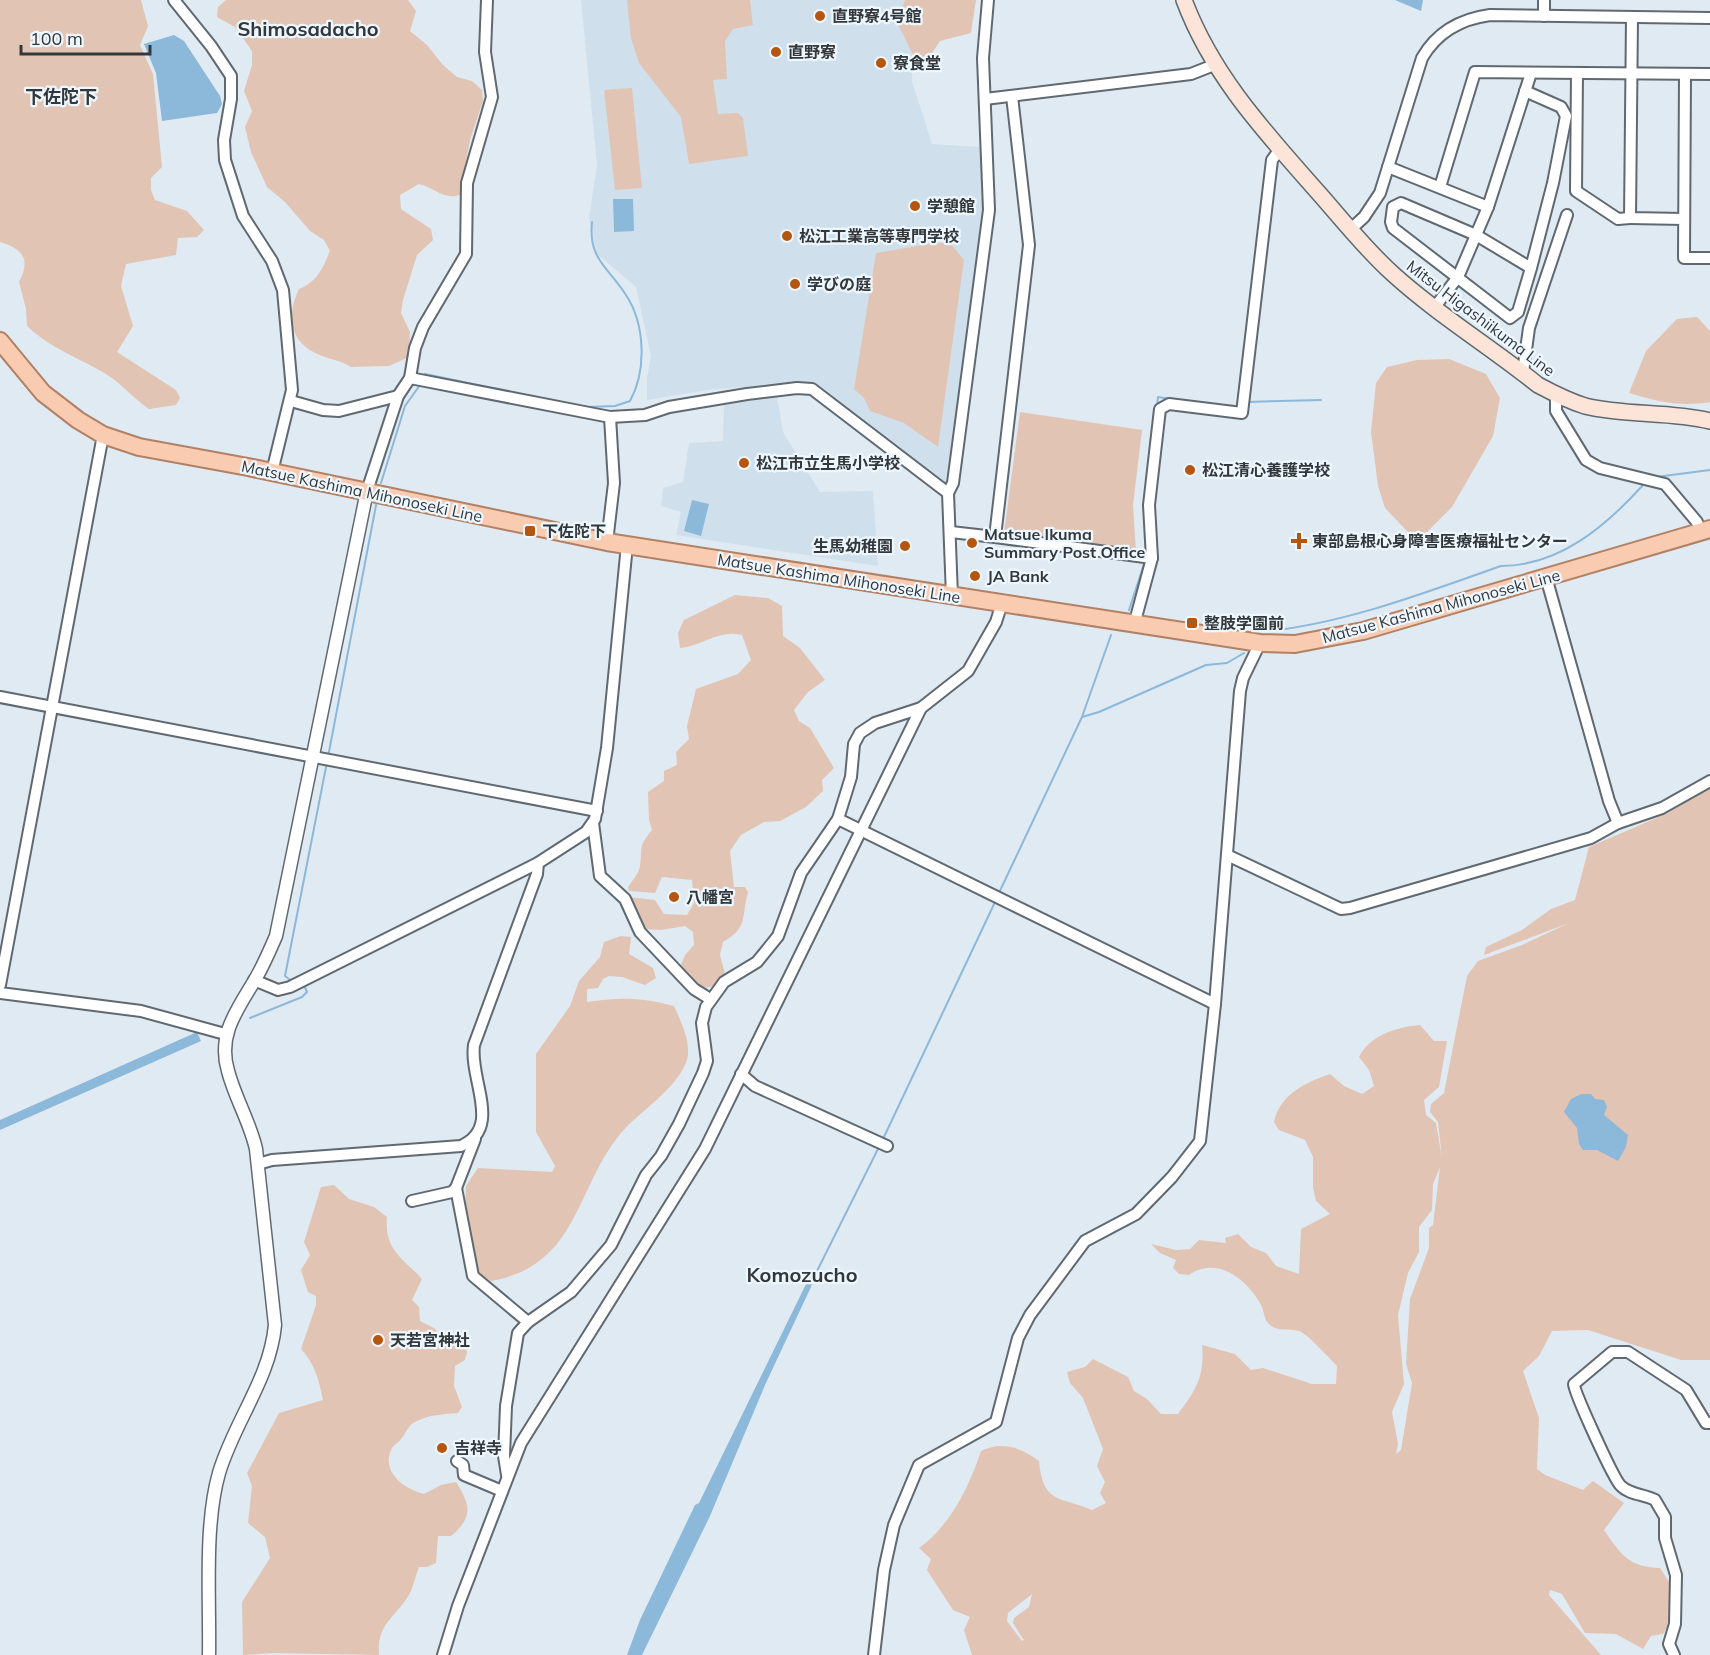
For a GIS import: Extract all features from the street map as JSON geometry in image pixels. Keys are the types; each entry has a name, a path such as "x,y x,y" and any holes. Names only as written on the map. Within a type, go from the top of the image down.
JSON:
{"main road":[{"name":"Mitsu Higashiikuma Line","path":"1184,0 1200,39 1231,90 1350,230 1392,274 1434,308 1556,394 1584,405 1609,411 1689,416 1710,421"},
{"name":"Matsue Kashima Mihonoseki Line","path":"0,341 44,393 78,420 103,435 139,447 367,491 607,542 1260,643 1295,644 1363,631 1706,530"}],"street":[{"path":"174,0 211,45 231,76 231,99 224,140 225,160 243,216 279,277 291,401 272,472"},
{"path":"209,1655 211,1530 216,1486 230,1445 273,1348 274,1301 258,1164 250,1125 228,1072 224,1051 225,1034 276,936 367,491 398,396 410,378 415,348 423,327 466,254 467,183 492,97 485,52 487,0"},
{"path":"952,596 948,493 953,483 989,210 983,58 988,0"},
{"path":"1544,0 1544,16"},
{"path":"1350,230 1364,217 1380,193 1422,58 1441,34 1456,24 1475,17 1710,18"},
{"path":"1630,218 1632,17"},
{"path":"985,99 1191,74 1214,65"},
{"path":"1440,187 1475,72 1710,74"},
{"path":"1434,308 1458,277 1488,207 1531,73"},
{"path":"1577,73 1576,191 1618,219 1684,219"},
{"path":"1685,74 1684,258 1710,258"},
{"path":"1525,91 1561,107 1566,116 1553,183 1531,268 1518,312 1510,318 1393,228 1391,222 1393,207 1401,203 1476,235 1531,268"},
{"path":"995,537 1029,245 1012,96"},
{"path":"1134,625 1148,558 1149,505 1160,409 1169,404 1242,413 1272,160 1280,149"},
{"path":"1388,167 1488,207"},
{"path":"1523,372 1529,328 1568,215"},
{"path":"410,378 610,417 645,415 669,407 747,394 806,388 833,404 948,493"},
{"path":"1556,394 1556,411 1586,460 1600,468 1665,484 1706,530"},
{"path":"291,401 323,410 339,411 398,396"},
{"path":"607,542 614,483 610,417"},
{"path":"0,985 54,707 103,435"},
{"path":"951,532 1148,558"},
{"path":"255,980 278,990 290,987 538,863 586,832 593,823 597,811 607,748 627,545"},
{"path":"1546,577 1609,801 1618,823"},
{"path":"507,1476 504,1456 509,1384 514,1343 518,1333 528,1322 572,1292 611,1245 641,1183 670,1140 707,1061 702,1023 710,999 724,982 757,962 778,936 801,873 838,819 851,777 854,744 860,733 875,723 921,708 968,671 996,622 1002,603"},
{"path":"874,1655 891,1534 900,1506 919,1465 996,1422 1018,1338 1030,1316 1085,1241 1136,1214 1198,1146 1202,1131 1215,1004 1240,691 1243,678 1260,643"},
{"path":"0,697 597,811"},
{"path":"443,1655 458,1606 507,1476 531,1426 705,1149 741,1074 757,1047 921,708"},
{"path":"1227,855 1341,909 1350,908 1553,851 1591,838 1618,823 1662,808 1710,781"},
{"path":"838,819 1009,905 1215,1004"},
{"path":"593,823 600,876 625,899 640,932 694,989 710,999"},
{"path":"412,1201 452,1192 456,1188 481,1128 483,1115 474,1072 474,1046 537,874 538,863"},
{"path":"0,993 141,1011 225,1034"},
{"path":"741,1074 755,1086 887,1146"},
{"path":"258,1164 272,1160 461,1146 475,1139"},
{"path":"456,1188 473,1276 528,1322"},
{"path":"1674,1655 1669,1644 1675,1624 1676,1575 1665,1538 1665,1517 1655,1500 1629,1492 1617,1482 1597,1435 1578,1401 1574,1384 1612,1353 1628,1352 1686,1390 1706,1423 1710,1423"},
{"path":"457,1461 463,1465 464,1475 502,1491"}],"shaded area":[{"path":"0,0 141,0 148,26 140,45 153,74 162,167 151,178 151,190 155,200 187,211 204,230 197,237 178,238 176,255 126,264 121,286 133,326 117,352 176,390 180,398 176,405 149,409 112,378 55,347 27,326 26,309 19,282 23,274 23,256 14,248 0,242"},
{"path":"226,0 408,0 416,11 410,31 427,45 443,65 457,77 472,81 482,90 483,101 470,140 460,195 444,195 419,184 400,195 401,209 431,229 433,240 417,255 403,300 401,313 410,332 409,357 389,366 351,367 310,350 296,336 292,309 299,289 319,274 330,251 324,240 310,231 285,202 267,187 251,152 245,127 252,111 244,91 252,65 252,51 235,27 217,17 218,7"},
{"name":"松江工業高等専門学校","path":"581,0 913,0 912,81 932,144 981,147 984,212 946,483 820,388 802,382 707,390 647,400 647,378 651,356 636,287 597,254 589,218 597,165"},
{"path":"627,0 750,0 753,25 733,29 725,41 727,79 713,80 718,114 738,113 743,118 748,156 689,164 681,117 639,63 631,38"},
{"path":"905,0 976,0 971,33 940,41 928,59 913,55 897,22"},
{"path":"632,88 642,188 615,190 604,90"},
{"path":"935,243 950,243 964,260 938,447 904,423 870,411 864,398 854,389 876,253"},
{"path":"1697,317 1710,331 1710,402 1670,403 1629,393 1646,351 1677,319"},
{"path":"1449,359 1486,374 1500,398 1493,436 1452,507 1425,534 1409,533 1385,508 1378,486 1371,432 1376,383 1387,367 1417,360"},
{"name":"松江市立生馬小学校","path":"777,396 783,432 820,492 873,491 878,566 676,535 681,512 661,506 663,488 683,482 689,443 723,441 724,405"},
{"path":"1020,412 1142,430 1133,505 1136,553 1004,533"},
{"path":"735,595 768,598 782,606 783,636 800,648 825,680 808,692 794,710 799,721 810,728 834,768 822,780 823,791 806,807 780,821 764,822 741,835 730,851 734,887 745,887 748,892 743,921 737,931 723,942 720,955 725,974 718,982 707,987 697,983 680,967 685,955 694,945 693,932 685,926 661,930 644,929 628,897 655,900 664,914 687,915 694,903 692,880 662,877 655,893 629,891 628,887 640,866 642,844 652,830 649,820 648,792 664,781 664,771 677,765 676,752 689,739 687,726 696,689 738,674 751,660 742,635 726,634 680,648 678,633 684,620"},
{"path":"1710,787 1710,1360 1681,1360 1588,1330 1552,1331 1539,1356 1523,1371 1539,1418 1537,1469 1545,1475 1583,1490 1593,1481 1624,1503 1604,1530 1627,1558 1641,1565 1660,1568 1673,1588 1669,1623 1663,1634 1651,1636 1643,1649 1616,1634 1585,1633 1562,1594 1550,1590 1549,1595 1601,1655 972,1655 964,1630 970,1617 953,1610 927,1570 931,1559 919,1548 940,1529 957,1505 971,1478 981,1451 996,1446 1018,1449 1039,1461 1044,1485 1049,1492 1062,1500 1092,1510 1106,1503 1100,1493 1105,1482 1097,1466 1103,1449 1083,1398 1070,1383 1067,1372 1085,1367 1093,1359 1128,1377 1134,1391 1147,1399 1161,1414 1178,1414 1190,1397 1200,1374 1202,1345 1235,1354 1251,1370 1263,1368 1312,1384 1336,1384 1337,1366 1303,1333 1271,1326 1255,1296 1240,1279 1221,1269 1210,1268 1189,1275 1179,1274 1173,1268 1176,1260 1160,1253 1151,1244 1176,1250 1190,1249 1199,1240 1226,1243 1225,1238 1238,1234 1251,1247 1266,1253 1276,1266 1299,1274 1301,1229 1330,1214 1316,1201 1313,1187 1313,1157 1305,1140 1279,1130 1274,1122 1277,1112 1295,1091 1330,1074 1344,1086 1362,1094 1374,1086 1369,1070 1359,1057 1370,1043 1393,1030 1420,1025 1434,1041 1447,1041 1439,1087 1424,1100 1426,1115 1436,1123 1442,1158 1438,1122 1430,1112 1431,1104 1444,1093 1467,976 1478,961 1522,945 1569,923 1484,955 1486,947 1522,930 1551,909 1575,900 1589,847 1668,813","holes":["1440,1167 1433,1225 1429,1228 1429,1248 1410,1299 1406,1364 1412,1383 1401,1450 1396,1454 1398,1444 1392,1412 1404,1384 1398,1315 1408,1273 1419,1252 1419,1227 1432,1210 1433,1184","1032,1594 1029,1607 1014,1618 1013,1623 1025,1639 1022,1641 1007,1621 1008,1613"]},
{"path":"621,936 631,937 629,954 653,968 656,978 645,985 622,977 609,976 603,979 598,988 587,989 587,1002 631,999 674,1006 687,1041 686,1063 665,1092 621,1133 606,1155 558,1242 542,1259 520,1272 491,1281 476,1272 465,1208 466,1186 478,1168 552,1172 555,1166 536,1132 536,1054 570,1006 579,981 600,957 604,942"},
{"path":"334,1185 349,1199 374,1207 387,1217 387,1228 392,1246 422,1279 412,1300 419,1307 420,1321 434,1328 448,1342 462,1342 467,1352 465,1360 455,1366 454,1386 462,1407 458,1413 432,1416 414,1423 392,1448 389,1457 389,1465 396,1478 416,1492 424,1494 441,1485 456,1482 467,1504 466,1517 451,1536 438,1536 436,1563 427,1567 419,1567 409,1595 383,1630 380,1637 379,1655 273,1653 243,1655 242,1602 270,1558 265,1537 248,1523 252,1486 247,1473 279,1413 323,1400 316,1373 310,1360 301,1349 316,1305 316,1296 308,1292 301,1270 310,1255 304,1242 321,1187"}],"water":[{"path":"1395,0 1423,0 1421,11"},
{"path":"174,35 184,41 220,96 222,104 217,113 162,121 156,73 144,44"},
{"path":"613,199 633,199 634,231 614,232"},
{"path":"692,500 709,504 701,536 684,531"},
{"path":"197,1032 201,1041 0,1130 0,1120"},
{"path":"1581,1094 1591,1094 1595,1099 1604,1100 1607,1107 1604,1115 1628,1135 1626,1147 1618,1161 1597,1150 1583,1150 1579,1144 1577,1128 1564,1112 1571,1099"},
{"path":"808,1280 813,1280 811,1287 765,1385 710,1516 642,1655 627,1655 640,1620 695,1505 699,1503"}],"waterway":[{"path":"586,407 615,406 630,401 639,375 642,347 637,319 632,307 596,254 593,245 592,222"},
{"path":"424,377 425,374 569,404"},
{"path":"381,483 405,406 420,385"},
{"path":"1157,406 1158,397 1170,399"},
{"path":"1246,402 1321,400"},
{"path":"1656,477 1710,470"},
{"path":"1144,504 1147,477"},
{"path":"1270,631 1329,621 1416,596 1501,566 1543,559 1562,551 1598,528 1644,484"},
{"path":"328,757 377,500"},
{"path":"1145,531 1146,552"},
{"path":"1129,610 1145,561"},
{"path":"1082,717 1111,635"},
{"path":"998,895 1082,717 1099,712 1206,665 1227,663 1244,653"},
{"path":"293,982 285,976 327,762"},
{"path":"883,1139 996,900"},
{"path":"250,1018 302,997 307,992 304,985"},
{"path":"812,1281 879,1147"}],"place":[{"name":"直野寮4号館","path":"820,16"},
{"name":"直野寮","path":"776,52"},
{"name":"寮食堂","path":"881,63"},
{"name":"学憩館","path":"915,206"},
{"name":"松江工業高等専門学校","path":"787,236"},
{"name":"学びの庭","path":"795,284"},
{"name":"松江市立生馬小学校","path":"744,463"},
{"name":"松江清心養護学校","path":"1190,470"},
{"name":"下佐陀下","path":"530,531"},
{"name":"東部島根心身障害医療福祉センター","path":"1299,541"},
{"name":"Matsue Ikuma Summary Post Office","path":"972,543"},
{"name":"生馬幼稚園","path":"905,546"},
{"name":"JA Bank","path":"975,576"},
{"name":"整肢学園前","path":"1192,623"},
{"name":"八幡宮","path":"674,897"},
{"name":"天若宮神社","path":"378,1340"},
{"name":"吉祥寺","path":"442,1448"}],"district":[{"name":"Shimosadacho","path":"308,29"},
{"name":"下佐陀下","path":"61,97"},
{"name":"Komozucho","path":"802,1275"}]}
